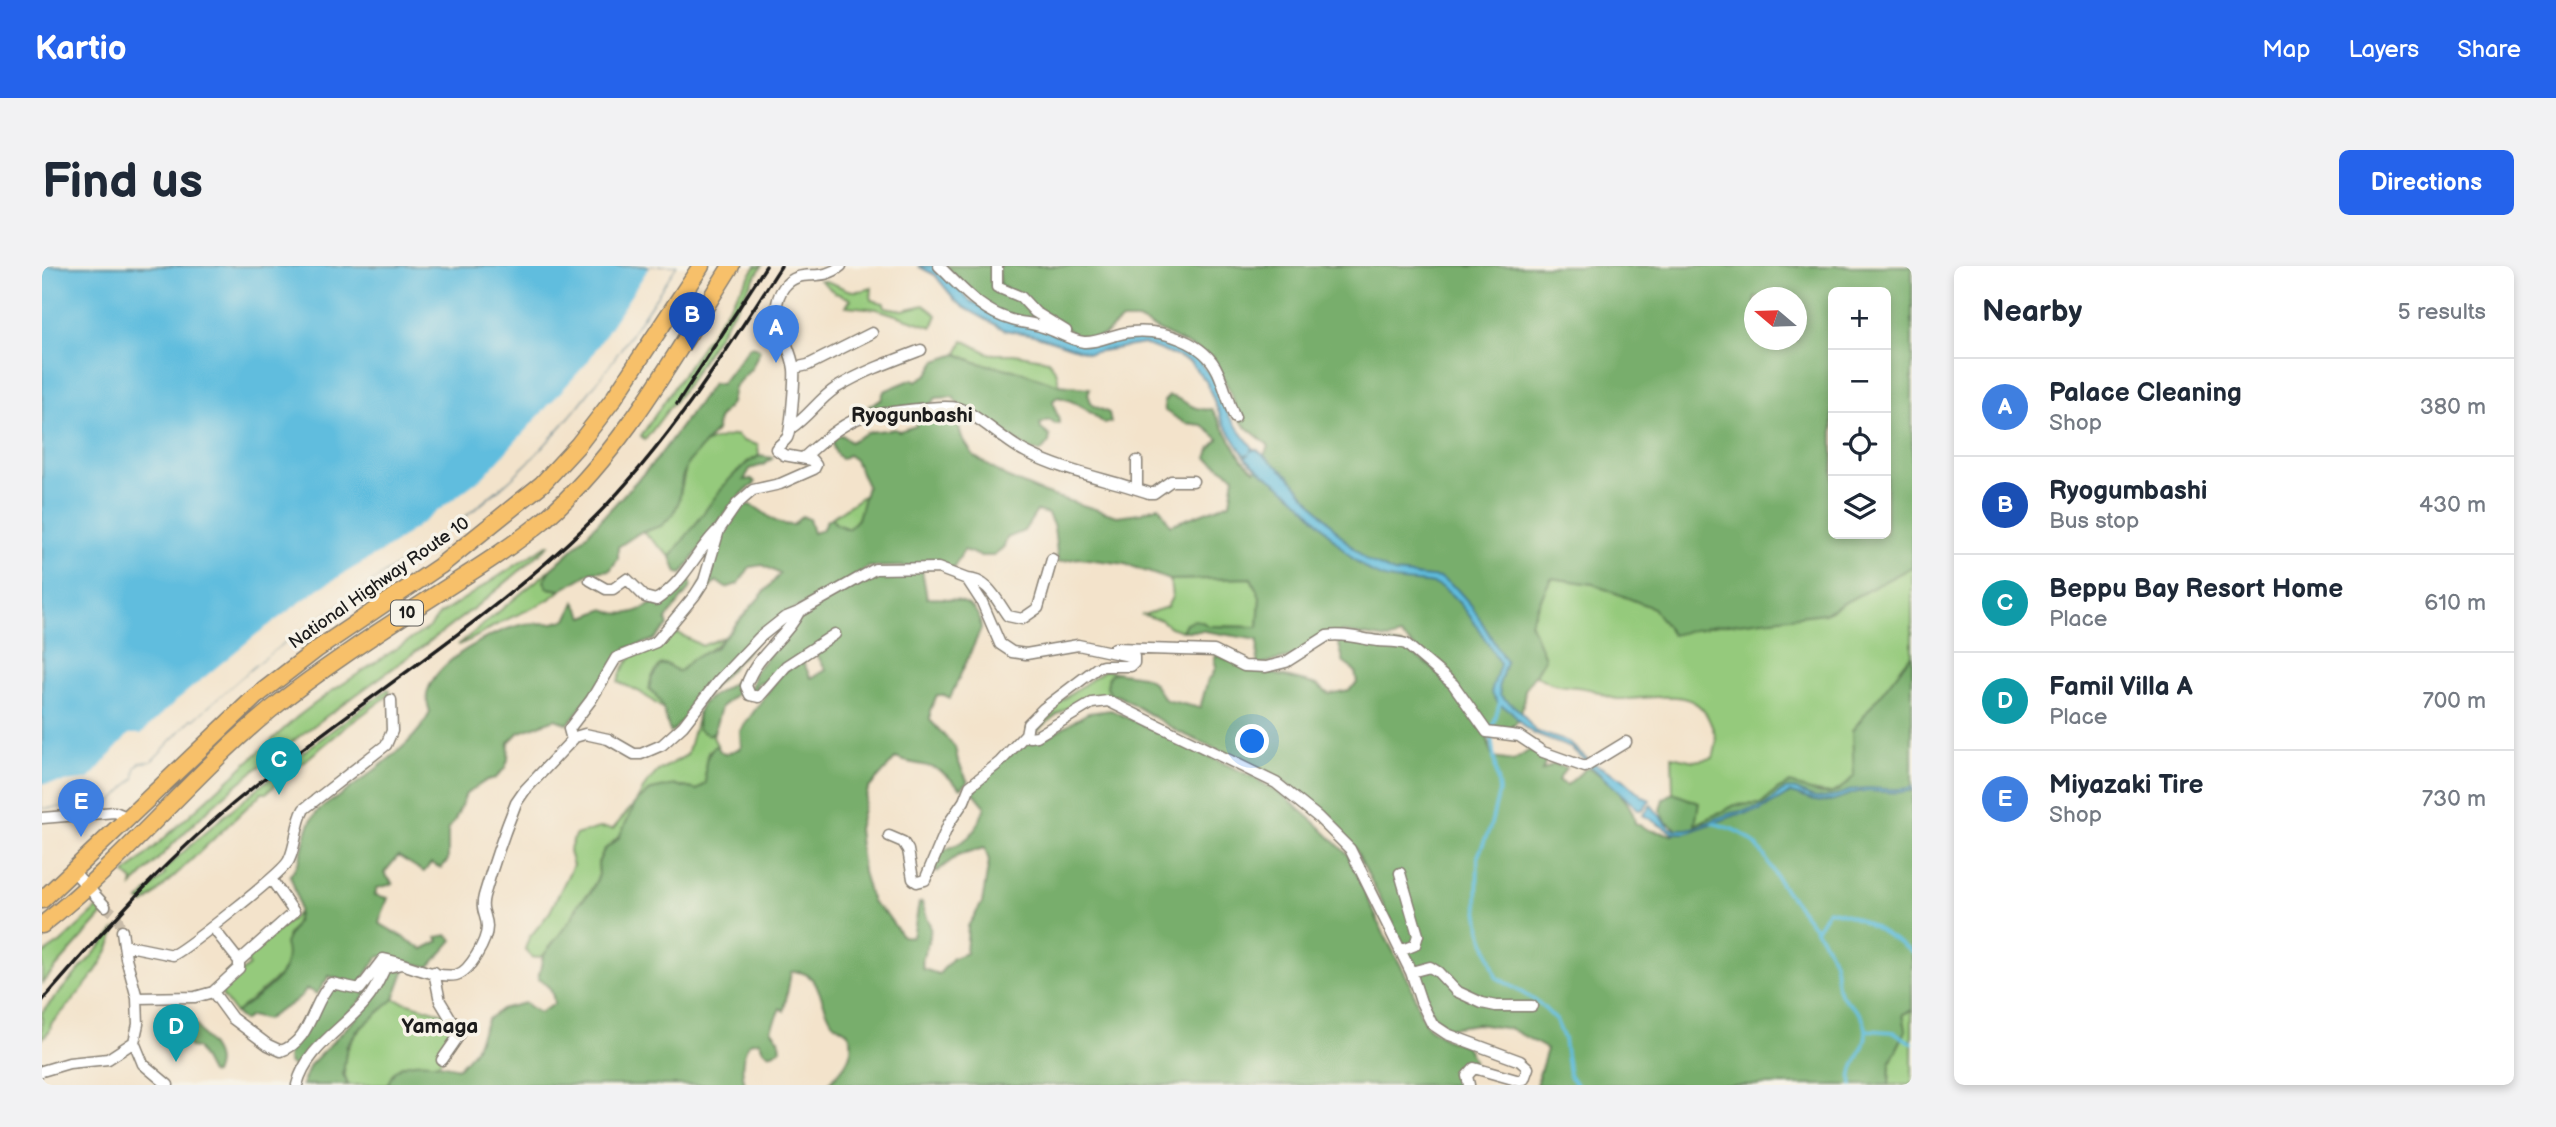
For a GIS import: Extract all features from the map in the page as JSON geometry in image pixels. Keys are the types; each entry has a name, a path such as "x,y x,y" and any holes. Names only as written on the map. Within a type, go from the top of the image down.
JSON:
{"highway":[{"name":"National Highway Route 10","path":"42,900 255,696 335,637 440,566 542,484 578,446 612,401 701,266"},
{"name":"10","path":"42,925 87,886 225,750 297,689 364,641 494,557 544,520 586,477 620,436 731,266"}],"street":[{"path":"590,580 606,589 613,589 627,579 645,597 656,600 688,572 709,539 719,530 737,504 753,489 780,484 814,469 816,465 812,460 784,455 776,450 787,438 791,428 794,368 777,319 777,300 785,287 797,277 825,276 841,266"},
{"path":"939,266 974,300 998,315 1042,326 1073,340 1086,342 1121,333 1151,331 1189,343 1214,365 1235,418"},
{"path":"997,266 998,287 1021,297 1035,312 1061,327 1073,340"},
{"path":"794,368 808,365 872,333"},
{"path":"791,428 801,422 834,390 921,350"},
{"path":"803,458 843,425 855,419 867,415 950,407 969,412 1004,440 1036,457 1077,472 1154,493 1171,481 1193,481"},
{"path":"1137,489 1138,461"},
{"path":"572,740 569,729 591,700 616,658 656,642 695,595 704,580 719,530"},
{"path":"213,992 232,1018 268,1045 281,1051 295,1042 307,1027 331,984 338,983 360,989 380,960 386,959 434,972 459,975 473,962 487,927 483,900 516,803 525,790 579,735 600,737 621,745 634,754 663,745 683,726 718,681 760,637 784,618 875,569 938,568 967,579 976,579 990,590 1009,616 1022,619 1038,608 1052,559"},
{"path":"889,836 903,842 908,850 914,879 917,882 925,880 949,823 964,801 970,786 1000,762 1026,734 1028,724 1043,709 1097,668 1125,667 1134,663 1134,657 1069,645 1026,654 1012,652 1000,644 982,602 967,579"},
{"path":"799,612 794,623 761,656 746,686 750,695 759,697 786,666 835,634"},
{"path":"1106,650 1124,647 1165,651 1214,651 1249,667 1276,666 1327,636 1336,634 1396,641 1406,644 1453,684 1487,732 1519,736 1543,752 1582,766 1591,765 1626,742"},
{"path":"124,945 173,955 271,879 289,860 304,809 386,745 392,731 391,700"},
{"path":"1026,734 1037,737 1092,703 1108,701 1276,783 1318,817 1350,849 1411,972 1427,1015 1438,1030 1520,1061 1528,1068 1524,1079 1520,1081 1474,1068 1466,1076 1469,1085"},
{"path":"42,818 115,812 129,818"},
{"path":"74,872 106,906"},
{"path":"1400,951 1415,945 1418,935 1401,873"},
{"path":"239,961 295,912 271,879"},
{"path":"122,931 137,998 138,1024 134,1042 143,1064 167,1084"},
{"path":"137,998 195,997 213,992 239,968 239,961 217,933"},
{"path":"297,1085 306,1063 365,1003 385,968 402,964"},
{"path":"1411,972 1430,967 1438,971 1456,991 1482,1003 1496,1006 1532,1006"},
{"path":"434,972 440,1001 460,1034 442,1060"},
{"path":"42,1071 69,1063 110,1058 134,1042"}],"green space":[{"path":"756,266 762,266 688,383 645,440 641,436"},
{"path":"945,266 995,266 994,280 1019,298 1036,315 1033,321 994,308"},
{"path":"999,266 1912,266 1912,567 1825,613 1712,626 1672,635 1653,608 1593,584 1551,578 1530,622 1545,658 1525,690 1521,717 1509,731 1486,727 1401,636 1389,639 1343,632 1288,658 1257,665 1258,640 1204,631 1182,631 1186,623 1194,620 1208,626 1258,627 1260,597 1251,578 1170,580 1125,564 1079,558 1058,562 1054,527 1048,514 1037,511 1024,531 1007,538 1004,547 994,556 980,556 964,550 953,569 944,566 869,567 779,617 671,733 661,704 649,689 651,679 660,665 666,664 679,672 692,659 716,647 780,574 763,565 750,567 738,584 726,588 716,581 697,602 695,600 722,530 740,504 756,507 784,524 793,525 802,516 809,519 813,533 822,530 831,518 836,524 848,529 858,519 867,486 855,460 848,455 841,459 836,452 833,441 837,436 842,435 850,442 868,432 895,429 899,431 916,426 917,414 955,411 962,438 974,456 1006,477 1044,493 1117,516 1140,513 1159,506 1170,525 1230,503 1234,476 1207,458 1211,447 1219,439 1202,425 1185,423 1165,411 1164,401 1169,396 1199,409 1212,409 1242,459 1255,471 1269,446 1238,418 1232,396 1214,358 1138,320 1122,320 1104,335 1089,339 1076,337 1062,324 1000,286"},
{"path":"820,280 855,291 872,288 871,300 884,303 885,307 903,310 924,305 937,315 932,327 877,309 846,306 851,299 835,293"},
{"path":"963,340 990,354 1014,354 1048,360 1057,373 1059,385 1018,371 978,363 957,354"},
{"path":"750,346 760,350 752,368 734,387 731,403 718,419 716,431 688,463 673,515 661,526 639,533 618,547 618,559 610,570 592,572 561,590 548,588 544,581 552,568 656,460 713,383 721,384"},
{"path":"957,354 978,363 1018,371 1059,385 1090,388 1088,394 1092,405 1109,413 1111,422 1105,424 1077,404 1057,397 1053,401 1059,423 1055,424 1049,420 1040,424 1041,429 1050,436 1041,452 1031,450 958,404 953,397 936,398 931,404 869,410 869,405 881,400 884,391 913,379 916,381 928,374 936,361"},
{"path":"736,435 743,441 758,445 759,456 747,462 671,557 643,532 661,524 672,514 688,461 696,450 709,442"},
{"path":"759,456 773,458 750,469 744,480 752,479 754,485 727,511 682,574 677,573 671,557 729,479"},
{"path":"866,494 858,519 849,529 836,524 831,518"},
{"path":"547,545 474,608 240,782 198,819 132,886 133,881 125,874 297,717 431,626 439,615"},
{"path":"1912,567 1912,654 1852,731 1855,776 1836,792 1777,790 1762,804 1735,805 1695,825 1683,798 1673,793 1672,756 1694,761 1713,758 1715,736 1703,710 1694,702 1683,698 1615,699 1585,688 1557,685 1536,675 1545,658 1530,622 1551,578 1593,584 1654,608 1672,634 1712,626"},
{"path":"552,568 544,581 548,588 561,590 554,596 458,645"},
{"path":"922,570 927,598 962,602 975,611 979,619 981,629 950,698 937,695 930,710 930,720 955,747 968,782 961,788 938,770 896,758 868,789 858,829 863,872 872,902 887,915 902,936 913,937 919,903 922,902 930,930 923,969 939,974 953,958 966,953 968,926 982,903 989,861 985,848 960,854 936,872 934,867 940,852 965,840 978,824 985,806 971,789 1021,742 1041,740 1088,713 1111,710 1253,777 1288,799 1348,855 1410,983 1428,1027 1446,1039 1466,1046 1474,1061 1463,1068 1459,1075 1461,1085 827,1085 848,1059 851,1039 848,1033 832,1021 814,981 801,972 791,972 784,1011 780,1008 771,1029 779,1039 781,1049 770,1054 763,1050 759,1041 749,1043 742,1064 745,1085 387,1085 395,1071 409,1064 426,1063 459,1068 474,1051 487,1020 501,1009 524,1003 539,1013 554,1004 550,989 538,979 543,956 572,918 579,903 591,892 599,875 598,863 604,850 618,839 636,802 651,790 675,785 697,790 706,783 707,757 717,745 725,754 741,748 740,731 780,675 802,660 811,678 826,670 817,655 819,647 765,683 759,682 756,686 760,691 758,695 750,691 755,671 808,610 871,573"},
{"path":"1251,578 1260,597 1258,627 1208,626 1201,621 1186,623 1182,631 1161,620 1143,615 1167,607 1172,597 1170,580"},
{"path":"685,579 691,582 691,587 666,619 668,626 653,640 626,649 568,724 555,719 518,733 509,742 505,768 496,778 487,780 466,794 455,820 448,829 448,860 441,868 431,863 424,872 398,856 384,873 393,884 377,888 375,895 388,898 379,923 423,949 439,941 437,937 447,935 453,940 429,967 381,956 360,984 329,976 317,994 307,989 297,1000 266,1020 250,1016 243,1021 235,1013 272,984 285,966 285,944 298,912 290,875 299,860 312,820 320,809 379,767 415,735 430,712 427,693 443,668 467,649 508,629 526,624 555,623 568,618 575,602 584,617 605,609 616,613 637,611 668,593"},
{"path":"678,633 702,646 724,637 679,672 666,664 660,665 651,679 655,694 666,711 640,692 618,682 633,656"},
{"path":"1337,637 1402,645 1439,674 1487,735 1494,758 1513,761 1530,750 1548,756 1542,771 1554,764 1566,768 1558,781 1567,785 1585,769 1591,768 1625,799 1635,823 1649,830 1674,835 1676,828 1666,822 1660,810 1663,799 1673,793 1699,803 1695,825 1735,805 1762,804 1777,790 1790,783 1825,794 1846,785 1854,776 1852,731 1912,654 1912,1010 1903,1014 1906,1030 1890,1063 1889,1085 1536,1085 1547,1049 1511,1029 1477,1024 1449,1028 1433,1016 1410,959 1355,848 1323,815 1287,784 1179,732 1119,696 1111,695 1107,687 1109,675 1116,672 1139,675 1148,678 1166,700 1200,708 1208,679 1216,666 1216,655 1259,670 1317,685 1329,694 1349,690 1357,683 1355,671 1344,663"},
{"path":"756,660 743,688 721,707 714,732 708,735 698,729 697,718 703,703 730,685"},
{"path":"1105,670 1116,672 1109,676 1107,687 1111,695 1080,702 1037,731 1031,730 1052,707"},
{"path":"388,689 389,695 266,793 262,793 148,901 144,904 139,901 165,874 163,871 244,799"},
{"path":"699,711 708,735 714,732 717,745 708,752 706,783 697,790 675,785 604,850 598,863 599,875 590,892 579,903 572,918 543,956 533,958 525,949 529,938 550,912 573,865 569,852 575,835 599,828 613,829 658,771 687,755"},
{"path":"98,908 104,913 42,983 42,955 61,942"},
{"path":"298,913 297,923 287,936 288,953 284,972 235,1013 222,995 222,988 249,966 248,957"},
{"path":"115,930 106,955 98,967 51,1024 50,1030 42,1039 42,1012"},
{"path":"382,962 377,977 366,994 315,1046 298,1069 288,1062 288,1053 331,989 335,987 356,992"},
{"path":"405,969 394,999 357,1031 347,1045 343,1074 348,1085 302,1085 310,1065 358,1016 388,972"},
{"path":"394,999 446,1014 455,1035 439,1063 404,1065 387,1085 348,1085 344,1071 348,1047 363,1026"},
{"path":"1912,1010 1912,1085 1889,1085 1890,1063 1906,1030 1903,1014"},
{"path":"190,1021 195,1022 215,1053 217,1066 214,1074 210,1073 197,1048 187,1044 185,1034"}],"water":[{"path":"42,266 676,266 620,350 579,405 510,479 457,523 263,659 192,718 151,761 140,762 135,768 134,778 110,803 42,808"},
{"path":"918,266 935,266 970,301 1057,335 1115,340 1146,337 1194,355 1217,383 1229,416 1253,448 1251,451 1256,449 1289,476 1341,536 1366,560 1394,573 1441,578 1456,588 1472,606 1506,662 1499,685 1500,695 1520,711 1535,731 1568,742 1591,762 1623,779 1650,800 1639,810 1571,748 1534,734 1523,726 1511,711 1499,704 1491,692 1500,664 1462,606 1443,588 1379,576 1350,557 1299,501 1245,457 1249,454 1244,455 1222,420 1206,381 1189,361 1144,344 1089,353 1034,335 1005,330 965,308 935,275"},
{"path":"1912,787 1912,790 1898,792 1858,792 1822,802 1790,793 1760,811 1736,815 1686,833 1673,833 1643,815 1651,805 1670,828 1686,829 1732,813 1760,808 1782,791 1789,789 1822,798 1858,789"}],"pier":[{"path":"650,266 676,266 606,370 536,454 510,479 453,526 287,640 254,666 192,718 151,761 140,762 135,768 134,778 110,803 42,808 42,784 88,780 129,734 141,734 178,699 257,634 320,588 391,546 484,476 587,363"}],"waterway":[{"path":"1492,730 1500,702"},
{"path":"1491,737 1499,791 1490,828 1478,856 1477,902 1481,929 1496,977 1539,1003 1556,1020 1564,1039 1569,1075 1578,1085"},
{"path":"1713,823 1738,832 1756,844 1778,880 1828,948 1834,962 1840,992 1861,1016 1866,1029 1864,1044 1853,1070 1852,1085"},
{"path":"1816,930 1828,910 1862,921 1912,952"},
{"path":"1866,1030 1894,1032 1912,1043"}],"tunnel":[{"path":"105,906 117,916 122,931"}],"railway":[{"path":"677,404 766,266"},
{"path":"42,1001 139,893 217,817 288,760 507,596 589,523 643,464 692,400 781,266"}],"place":[{"name":"Ryogumbashi","path":"692,350"},
{"name":"Palace Cleaning","path":"776,363"},
{"name":"Beppu Bay Resort Home","path":"279,795"},
{"name":"Miyazaki Tire","path":"81,837"},
{"name":"Famil Villa A","path":"176,1062"}],"district":[{"name":"Ryogunbashi","path":"912,415"},
{"name":"Yamaga","path":"440,1026"}]}
